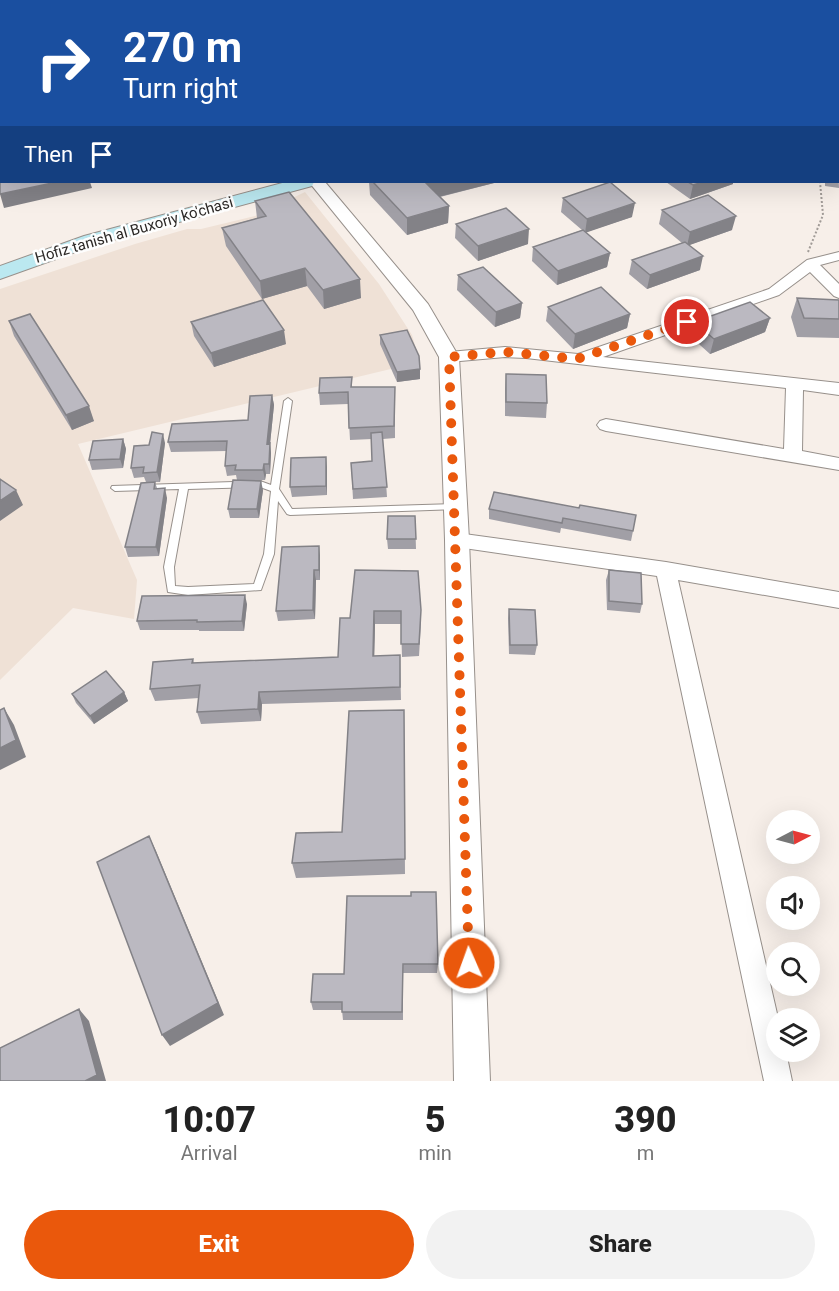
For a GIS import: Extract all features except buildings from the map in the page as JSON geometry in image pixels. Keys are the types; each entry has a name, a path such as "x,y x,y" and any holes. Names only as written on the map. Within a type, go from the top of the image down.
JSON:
{"main road":[{"name":"Hofiz tanish al Buxoriy ko'chasi","path":"0,263 105,225 261,183"},
{"name":"Hofiz tanish al Buxoriy ko'chasi","path":"0,273 91,240 301,183"}],"street":[{"path":"318,183 421,308 449,357 457,540 472,1081"},
{"path":"577,359 774,292 812,263 839,256"},
{"path":"812,263 814,268 839,293"},
{"path":"449,357 505,352 839,389"},
{"path":"793,456 795,384"},
{"path":"606,425 839,464"},
{"path":"457,540 666,570 839,600"},
{"path":"666,570 778,1081"}],"lane":[{"path":"184,486 169,567 171,589 188,591 258,587 269,554 275,489 288,401"},
{"path":"115,488 260,484 275,489 290,512 455,507"}],"path":[{"path":"812,263 806,258 823,215 820,183"}],"shaded area":[{"path":"305,192 379,284 412,335 420,362 78,444 137,580 134,619 73,608 0,680 0,289 187,229 201,229 255,216"}],"route":[{"path":"469,963 457,540 449,357 505,352 577,359 687,322"}]}
